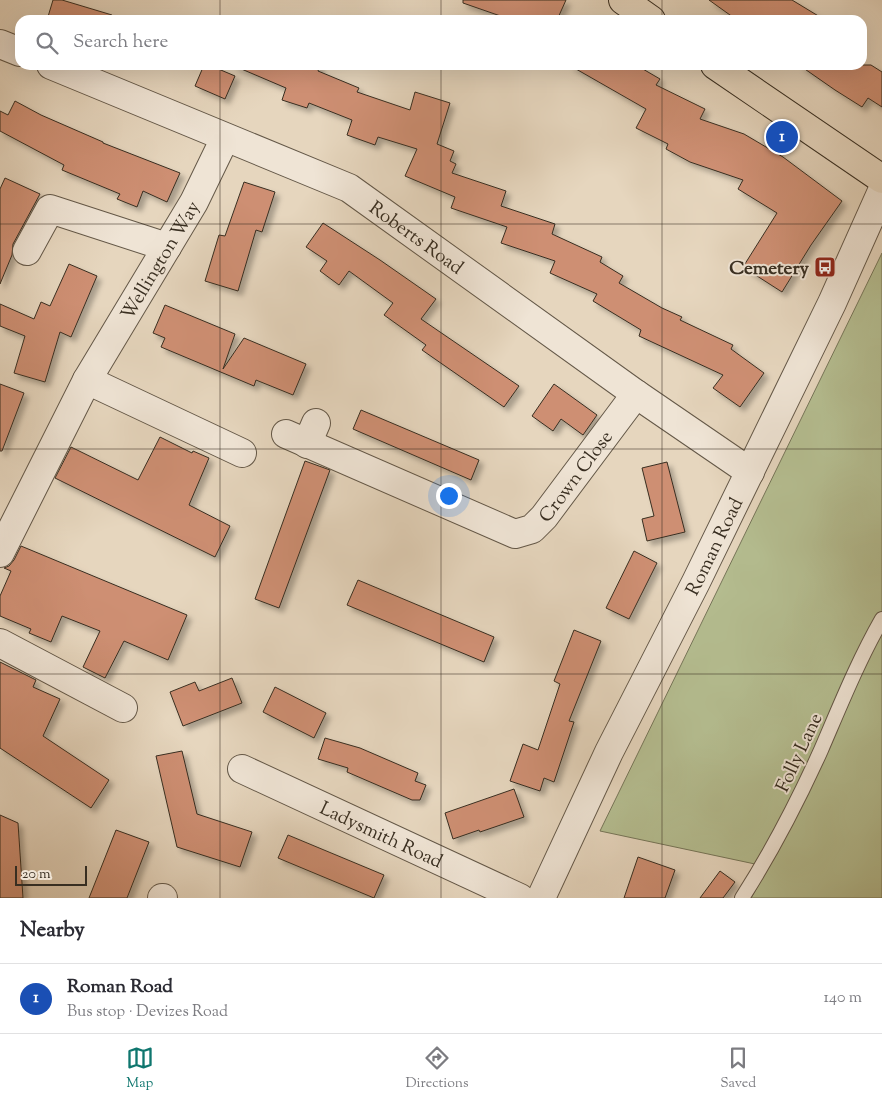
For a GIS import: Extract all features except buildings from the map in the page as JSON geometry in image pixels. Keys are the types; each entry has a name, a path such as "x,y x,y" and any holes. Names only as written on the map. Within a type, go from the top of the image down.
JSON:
{"main road":[{"path":"623,0 644,15"},
{"path":"722,70 882,179"}],"street":[{"path":"0,44 15,50"},
{"name":"Roberts Road","path":"62,70 349,188 636,394 750,472"},
{"name":"Wellington Way","path":"0,553 87,380 194,202 224,138"},
{"name":"Roman Road","path":"541,898 609,752 750,472 832,303 882,191"},
{"path":"27,251 50,209 167,247"},
{"path":"87,380 242,453"},
{"name":"Crown Close","path":"303,434 515,534 532,529 544,517 636,394"},
{"path":"0,644 123,708"},
{"name":"Ladysmith Road","path":"242,769 520,898"}],"lane":[{"name":"Folly Lane","path":"742,898 766,860 820,752 865,648 882,618"}],"green space":[{"path":"882,253 882,898 751,898 769,867 600,831"}],"place":[{"name":"Roman Road","path":"782,137"},
{"name":"Cemetery","path":"825,267"}]}
